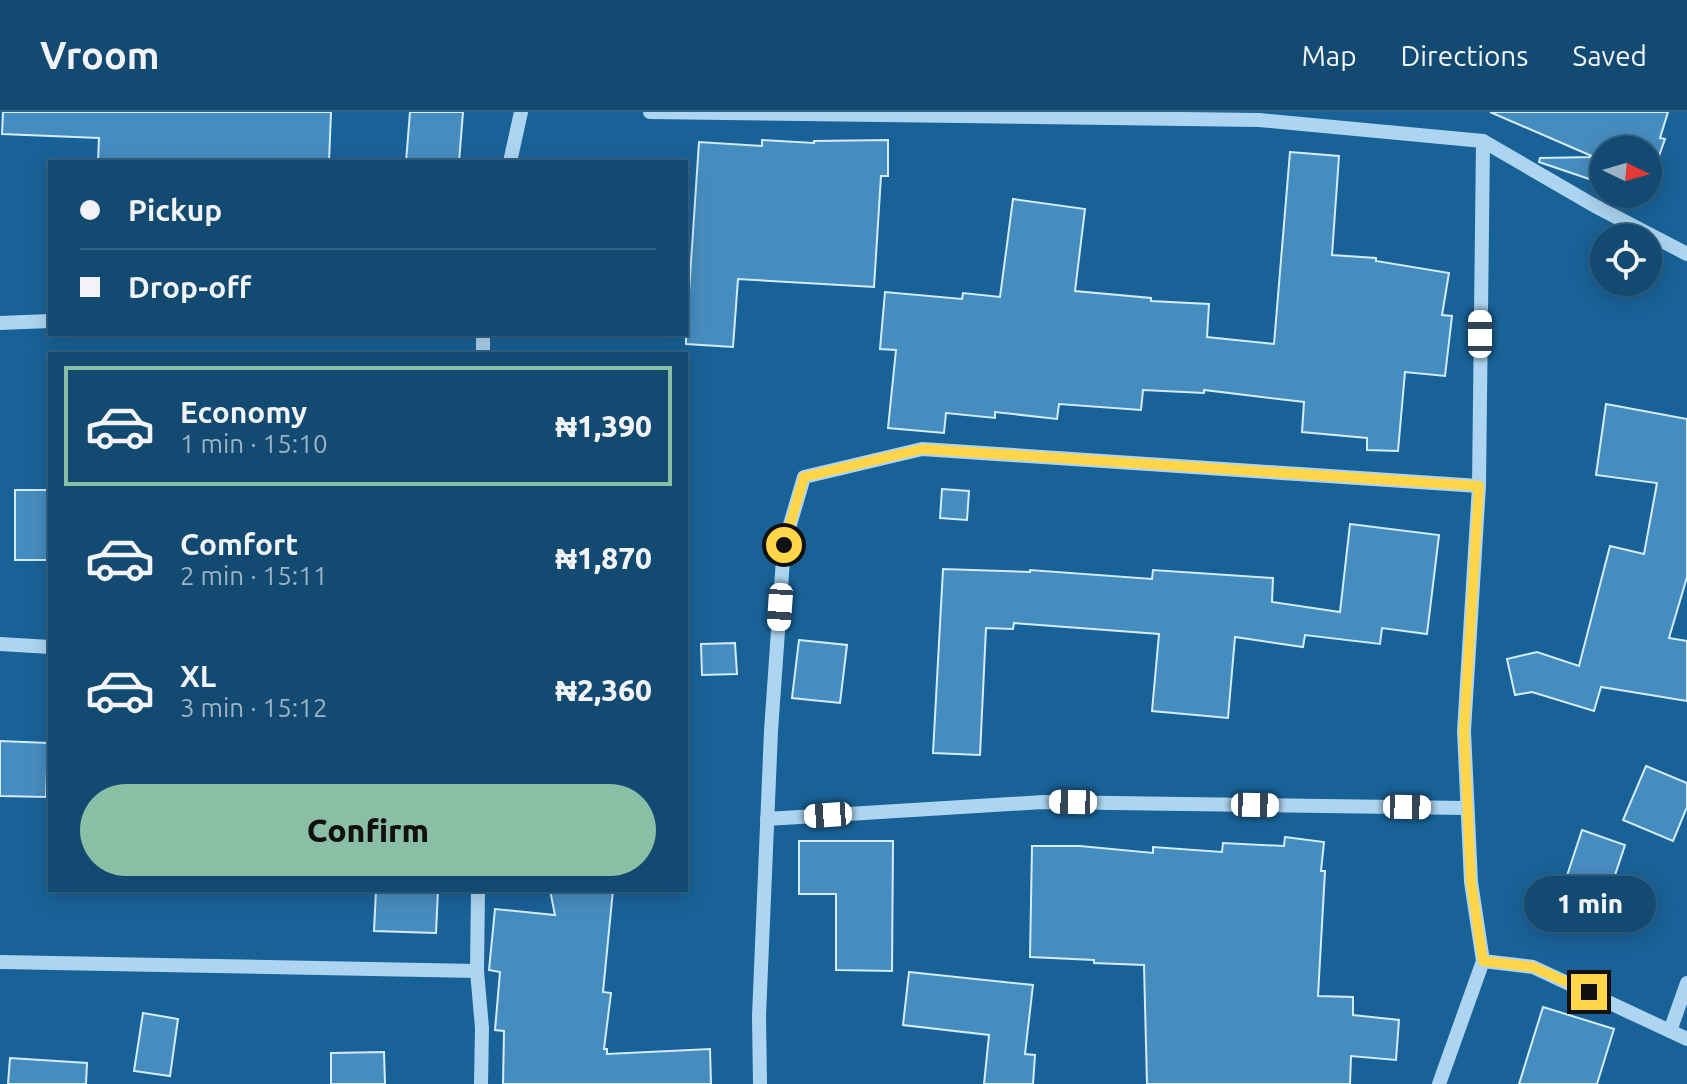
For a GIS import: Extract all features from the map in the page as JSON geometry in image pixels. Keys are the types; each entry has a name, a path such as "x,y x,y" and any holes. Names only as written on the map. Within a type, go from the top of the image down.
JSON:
{"street":[{"path":"510,160 521,112"},
{"path":"650,112 1259,120 1483,141 1595,206 1687,254"},
{"path":"1439,1084 1483,961 1471,882 1464,731 1479,486 1483,141"},
{"path":"0,323 48,321"},
{"path":"760,1084 759,1016 767,819 784,545 804,477 922,449 1479,486"},
{"path":"0,644 48,647"},
{"path":"767,819 1043,802 1467,808"},
{"path":"478,892 481,1084"},
{"path":"1483,961 1533,967 1687,1039"},
{"path":"0,962 477,971"},
{"path":"1670,1031 1687,983"}],"building":[{"path":"3,112 331,112 329,160 98,160 99,138 2,134"},
{"path":"410,112 463,112 459,160 406,160"},
{"path":"1490,112 1668,112 1661,136 1590,136 1590,155"},
{"path":"762,140 814,143 888,140 888,176 881,176 874,287 738,279 733,347 686,344 699,142 762,146"},
{"path":"1290,152 1339,156 1332,255 1376,258 1376,261 1449,273 1442,315 1452,316 1445,376 1405,372 1398,451 1367,450 1367,438 1302,432 1304,402 1204,390 1204,393 1143,390 1141,410 1059,404 1057,419 995,412 995,418 946,413 944,433 888,428 896,350 880,349 885,292 962,299 963,293 1000,297 1013,199 1085,209 1075,291 1151,298 1151,301 1209,304 1207,337 1274,344"},
{"path":"1590,157 1590,179 1539,162 1540,158"},
{"path":"1606,404 1687,419 1687,577 1669,638 1687,641 1687,701 1601,687 1594,711 1532,692 1515,695 1507,659 1537,652 1579,666 1610,546 1644,554 1657,483 1596,475"},
{"path":"942,489 969,491 967,520 940,518"},
{"path":"15,490 48,490 48,560 15,560"},
{"path":"1350,524 1439,535 1427,634 1382,628 1380,644 1305,635 1303,647 1235,637 1228,718 1152,711 1159,634 1014,623 1013,629 986,628 980,755 933,753 943,569 1030,570 1152,579 1153,570 1273,578 1272,602 1340,612"},
{"path":"799,640 847,645 840,703 792,698"},
{"path":"735,643 737,674 702,675 701,644"},
{"path":"0,741 48,743 46,797 0,796"},
{"path":"1646,766 1687,783 1687,807 1673,841 1623,820"},
{"path":"1582,830 1625,845 1597,929 1554,915"},
{"path":"1285,837 1324,842 1318,996 1353,997 1353,1015 1399,1020 1396,1060 1351,1056 1350,1084 1147,1084 1144,965 1030,957 1032,846 1080,846 1153,853 1153,847 1222,852 1223,843 1284,846"},
{"path":"799,841 893,841 892,971 836,970 836,894 799,894"},
{"path":"376,892 438,892 436,933 374,931"},
{"path":"550,892 613,892 603,992 611,993 604,1049 607,1049 607,1054 710,1049 711,1084 503,1084 504,1031 495,1030 500,972 489,970 495,909 555,915"},
{"path":"909,972 1033,985 1025,1054 1035,1055 1033,1084 984,1084 989,1035 903,1025"},
{"path":"1543,1007 1614,1029 1597,1084 1519,1084"},
{"path":"143,1013 178,1019 170,1076 134,1071"},
{"path":"384,1052 385,1084 331,1084 331,1053"},
{"path":"10,1058 87,1063 86,1084 8,1084"}],"route":[{"path":"784,545 804,477 922,449 1479,486 1464,731 1471,882 1483,961 1533,967 1589,992"}]}
